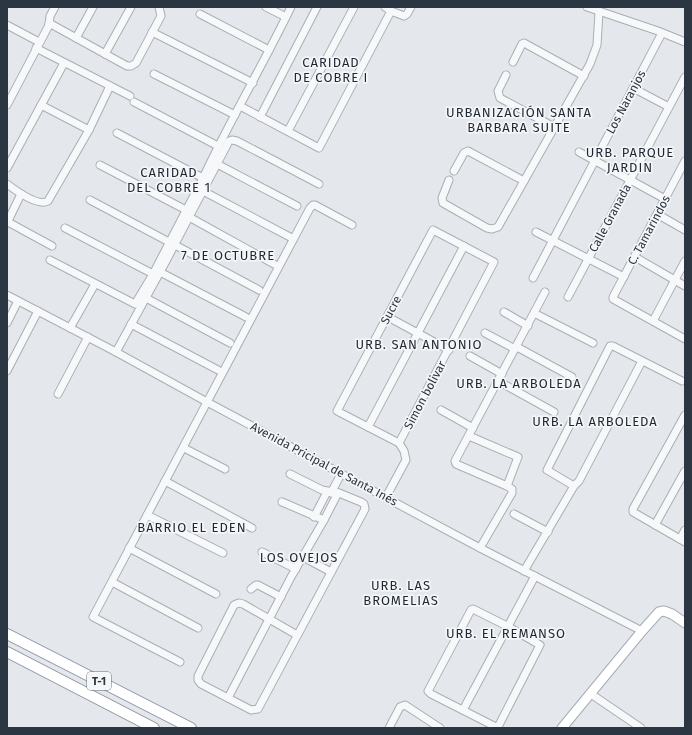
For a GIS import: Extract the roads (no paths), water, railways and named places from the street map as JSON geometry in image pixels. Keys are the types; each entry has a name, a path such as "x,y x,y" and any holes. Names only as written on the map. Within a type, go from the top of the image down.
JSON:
{"highway":[{"name":"T-1","path":"7,634 191,728"},
{"name":"T-1","path":"7,652 154,728"}],"main road":[{"path":"562,728 659,612 664,611 672,614 685,623"}],"street":[{"path":"7,105 38,45 55,7"},
{"path":"76,38 93,7"},
{"path":"105,54 131,7"},
{"path":"49,22 127,66 131,66 136,62 161,16 159,7"},
{"path":"266,7 286,17"},
{"path":"188,214 218,146 253,83 291,7"},
{"path":"260,117 317,7"},
{"path":"288,131 354,7"},
{"path":"240,106 319,148 388,9 404,16 411,7"},
{"path":"587,7 685,42"},
{"path":"450,180 442,198 443,203 487,228 492,229 498,227 590,64 597,45 599,12"},
{"path":"200,14 269,50"},
{"path":"7,25 64,63 110,86 218,146"},
{"path":"152,32 253,83"},
{"name":"Los Naranjos","path":"533,278 662,33"},
{"path":"513,62 522,44 524,43 584,76"},
{"path":"7,168 64,63"},
{"path":"154,74 235,115"},
{"path":"506,75 498,91 500,98 554,127"},
{"name":"Calle Granada","path":"568,297 685,76"},
{"path":"7,184 21,194 43,203 48,201 89,130 110,86"},
{"path":"633,88 669,107"},
{"path":"41,105 89,130"},
{"path":"117,133 203,178"},
{"path":"50,260 135,304 203,191 228,143 232,140 236,140 319,184"},
{"path":"454,171 464,153 468,151 524,180"},
{"path":"579,152 665,198"},
{"name":"C. Tamarindos","path":"653,321 613,299 612,297 635,257 665,198 682,174 685,161"},
{"path":"217,164 297,206"},
{"path":"100,165 274,264"},
{"path":"203,191 290,237"},
{"path":"21,194 7,222 52,246"},
{"path":"90,200 259,290"},
{"path":"180,662 93,617 310,208 313,205 316,206 352,225"},
{"path":"657,214 685,230"},
{"path":"65,228 153,274"},
{"name":"Sucre","path":"368,427 337,411 433,230 464,246"},
{"path":"536,232 624,277"},
{"path":"116,352 160,272 172,244"},
{"path":"386,498 406,460 404,451 399,443 368,427 464,246"},
{"name":"Simon bolivar","path":"399,443 494,262 464,246"},
{"path":"635,257 685,286"},
{"path":"685,260 653,321 685,339"},
{"path":"160,272 246,317"},
{"path":"70,328 95,284"},
{"path":"480,548 512,493 512,489 455,463 455,461 545,292"},
{"name":"Avenida Pricipal de Santa Inés","path":"7,295 480,548 642,631"},
{"path":"146,298 230,343"},
{"path":"7,323 18,301"},
{"path":"7,371 38,311"},
{"path":"504,312 528,326"},
{"path":"534,313 593,343"},
{"path":"388,317 449,350"},
{"path":"131,324 218,370"},
{"path":"485,333 572,377"},
{"path":"58,394 88,337"},
{"path":"574,486 547,470 610,346 613,346 682,381"},
{"path":"470,356 502,374"},
{"path":"524,571 574,486 579,481 642,361"},
{"path":"498,381 554,412"},
{"path":"441,410 473,428"},
{"path":"685,415 633,507 633,512 682,540 685,530"},
{"path":"469,436 518,457 507,486"},
{"path":"184,448 225,470"},
{"path":"655,524 685,471"},
{"path":"290,474 332,493 361,502 365,508 298,635 258,709 251,710 201,684 198,680 198,676 234,605 239,603 243,604 298,635"},
{"path":"228,698 269,619 324,520 332,493 341,474"},
{"path":"165,481 252,528"},
{"path":"314,516 332,493"},
{"path":"282,502 324,520"},
{"path":"514,514 548,532"},
{"path":"147,515 224,553"},
{"path":"129,548 216,594"},
{"path":"262,552 296,569"},
{"path":"303,557 331,572"},
{"path":"462,710 535,576"},
{"path":"112,582 198,628"},
{"path":"251,589 258,585 281,597"},
{"path":"475,609 508,626 540,645 499,725 496,727 493,726 431,694 428,691 471,610 475,609"},
{"path":"591,694 641,728"},
{"path":"389,728 400,707 405,705 440,728"}],"district":[{"name":"CARIDAD DE COBRE I","path":"331,70"},
{"name":"URBANIZACIÓN SANTA BARBARA SUITE","path":"519,120"},
{"name":"URB. PARQUE JARDIN","path":"630,160"},
{"name":"CARIDAD DEL COBRE 1","path":"169,180"},
{"name":"7 DE OCTUBRE","path":"228,255"},
{"name":"URB. SAN ANTONIO","path":"419,344"},
{"name":"URB. LA ARBOLEDA","path":"519,383"},
{"name":"URB. LA ARBOLEDA","path":"595,421"},
{"name":"BARRIO EL EDEN","path":"192,527"},
{"name":"LOS OVEJOS","path":"299,557"},
{"name":"URB. LAS BROMELIAS","path":"401,592"},
{"name":"URB. EL REMANSO","path":"506,633"}]}
